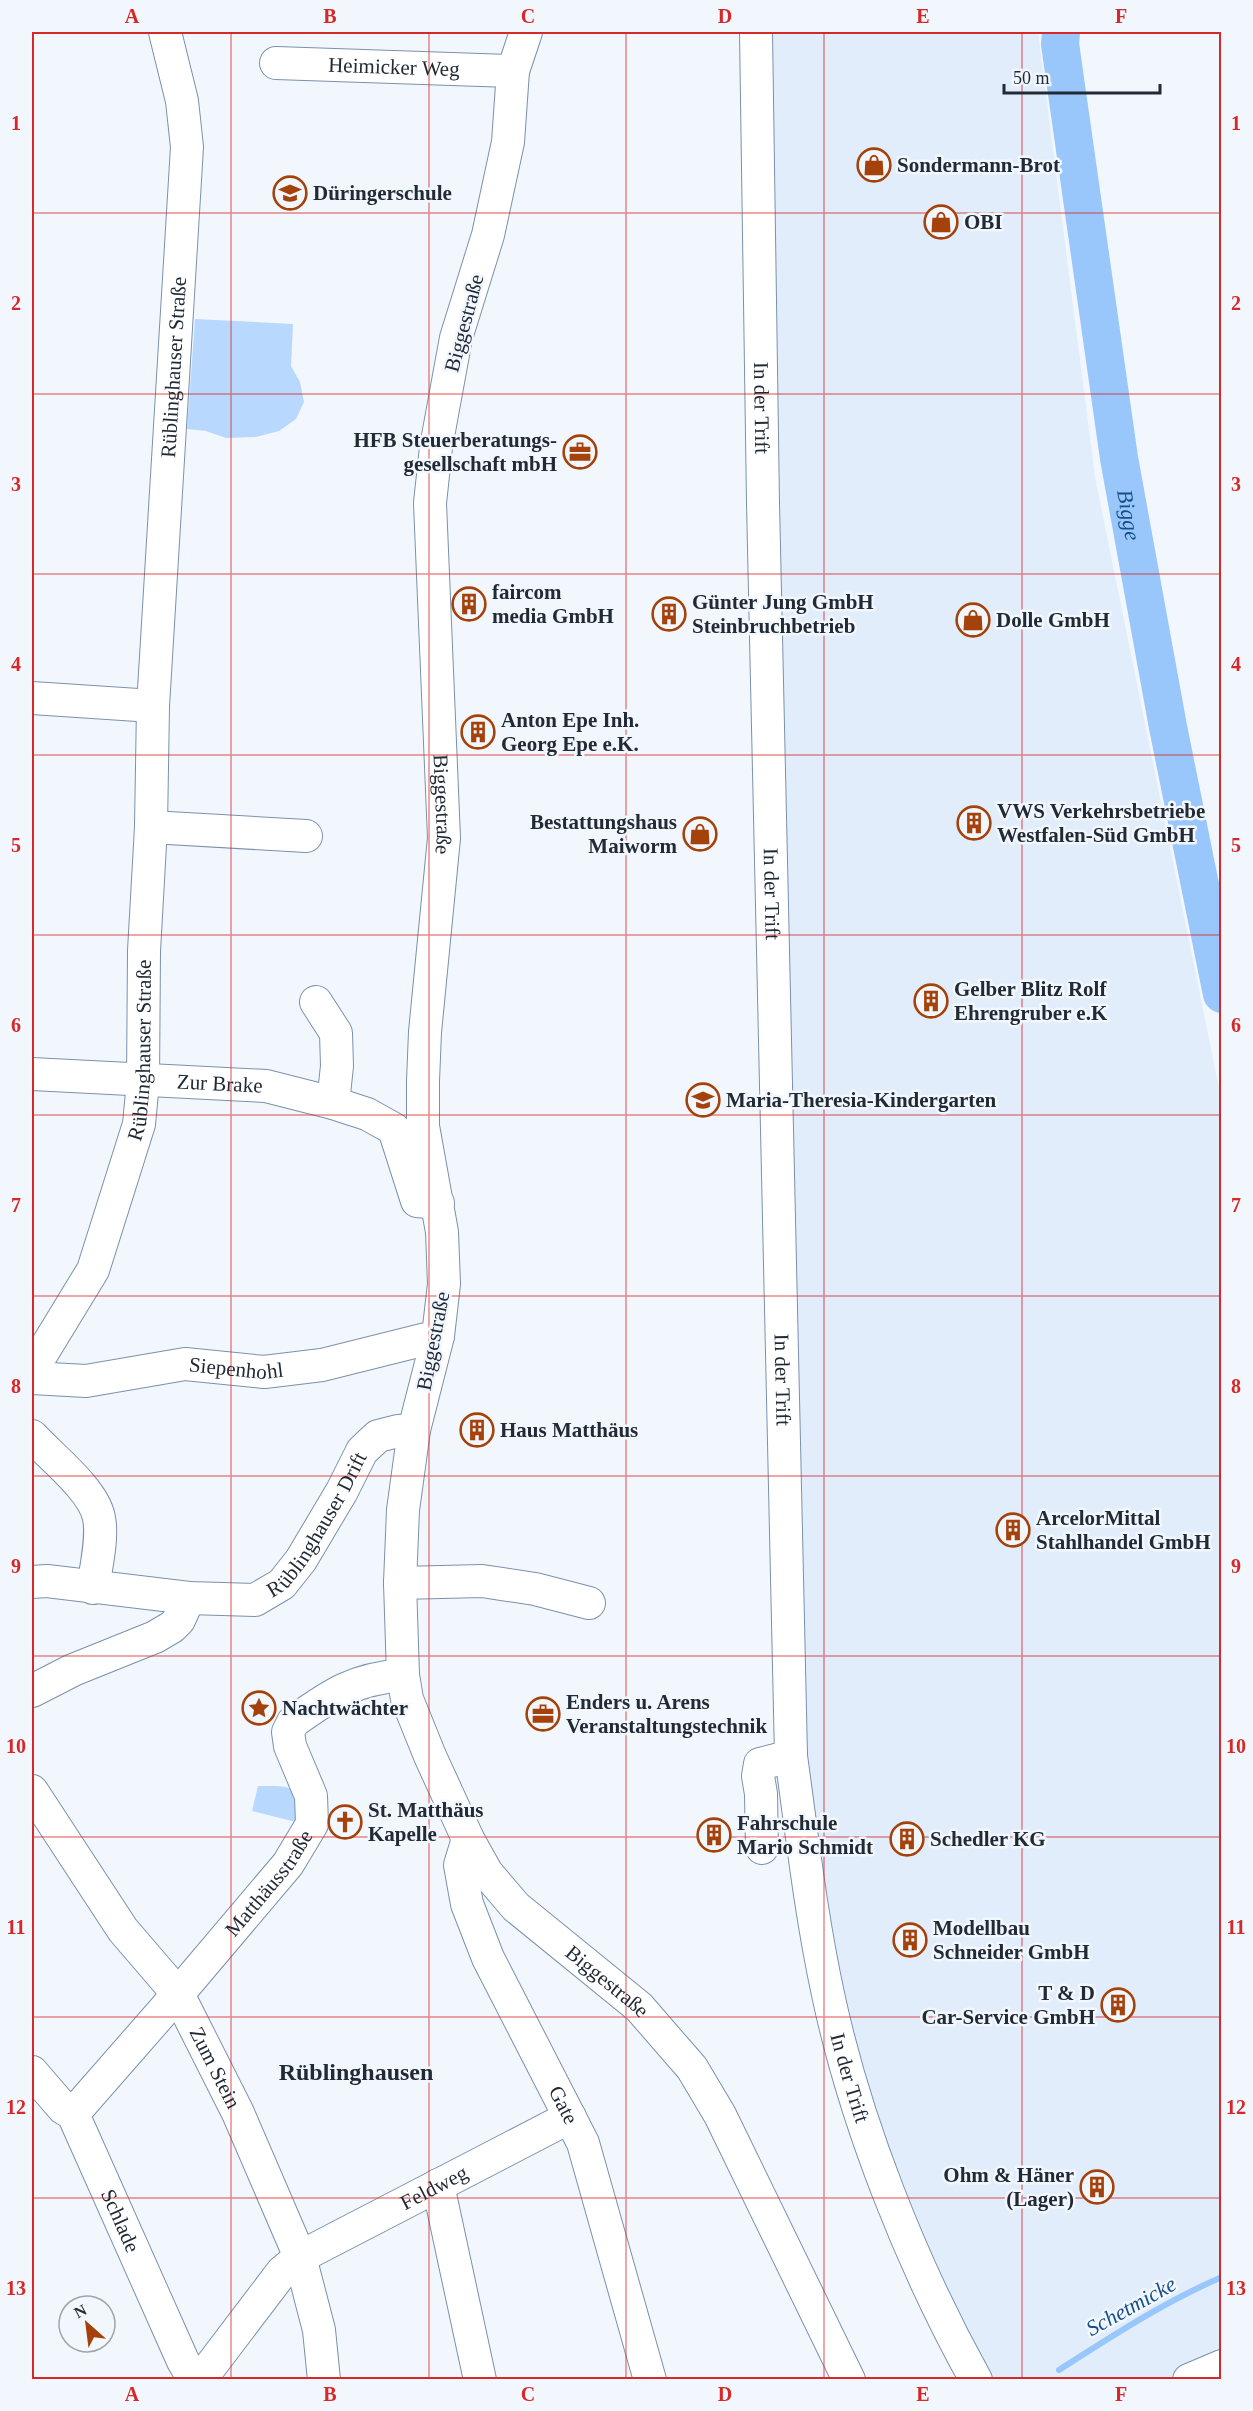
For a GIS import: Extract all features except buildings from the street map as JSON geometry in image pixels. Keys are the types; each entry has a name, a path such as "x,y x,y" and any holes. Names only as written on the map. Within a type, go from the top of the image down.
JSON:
{"street":[{"name":"Rüblinghauser Straße","path":"32,1370 93,1270 139,1124 144,951 151,827 153,706 187,147 182,101 165,32"},
{"name":"Biggestraße","path":"526,32 513,70 508,142 488,235 456,338 436,447 430,503 444,838 425,1032 423,1126 438,1203 444,1250 444,1284 438,1336 414,1430 403,1510 400,1583 403,1675 407,1699 468,1839 487,1873 516,1907 639,2007 692,2068 720,2115 849,2379"},
{"name":"In der Trift","path":"756,32 763,511 791,1756 811,1899 826,1984 854,2094 892,2200 936,2300 976,2379"},
{"name":"Heimicker Weg","path":"276,63 513,70"},
{"path":"32,698 153,706"},
{"path":"151,827 306,836"},
{"path":"316,1002 336,1033 337,1066 333,1102"},
{"name":"Zur Brake","path":"32,1074 142,1082 266,1086 333,1102 367,1114 394,1129 417,1201 438,1203"},
{"name":"Siepenhohl","path":"32,1378 86,1381 185,1365 264,1372 322,1365 438,1336"},
{"name":"Rüblinghauser Drift","path":"32,1582 47,1581 189,1598 255,1600 282,1584 301,1560 362,1451 378,1436 414,1430"},
{"path":"32,1436 86,1491 100,1519 93,1588"},
{"path":"400,1583 482,1581 535,1589 589,1603"},
{"path":"32,1691 73,1670 155,1637 172,1627 179,1620 189,1598"},
{"name":"Matthäusstraße","path":"73,2114 288,1864 312,1824 311,1796 290,1746 288,1732 293,1722 348,1686 379,1677 403,1675"},
{"path":"762,1848 761,1794 758,1776 760,1764 791,1756"},
{"name":"Zum Stein","path":"32,1791 123,1930 178,1994 238,2113 300,2257 319,2330 324,2379"},
{"name":"Gate","path":"468,1839 460,1866 467,1904 488,1958 584,2143 650,2379"},
{"name":"Schlade","path":"32,2072 63,2108 73,2114 183,2361 194,2379"},
{"name":"Feldweg","path":"200,2379 282,2272 300,2257 570,2117"},
{"path":"438,2185 480,2379"},
{"path":"1189,2379 1221,2366"}],"shaded area":[{"path":"756,32 1038,32 1095,477 1221,1098 1221,2379 976,2379 926,2279 811,1899"},
{"path":"195,319 293,324 291,366 300,382 304,402 296,419 279,431 256,437 226,438 206,431 187,429"},
{"path":"258,1786 279,1786 292,1790 299,1801 300,1823 252,1811"}],"waterway":[{"name":"Bigge","path":"1061,32 1060,44 1119,458 1168,727 1222,994"},
{"name":"Schetmicke","path":"1059,2370 1159,2308 1222,2277"}],"place":[{"name":"Sondermann-Brot","path":"874,165"},
{"name":"Düringerschule","path":"290,193"},
{"name":"OBI","path":"941,222"},
{"name":"HFB Steuerberatungs- gesellschaft mbH","path":"580,452"},
{"name":"faircom media GmbH","path":"469,604"},
{"name":"Günter Jung GmbH Steinbruchbetrieb","path":"669,614"},
{"name":"Dolle GmbH","path":"973,620"},
{"name":"Anton Epe Inh. Georg Epe e.K.","path":"478,732"},
{"name":"VWS Verkehrsbetriebe Westfalen-Süd GmbH","path":"974,823"},
{"name":"Bestattungshaus Maiworm","path":"700,834"},
{"name":"Gelber Blitz Rolf Ehrengruber e.K","path":"931,1001"},
{"name":"Maria-Theresia-Kindergarten","path":"703,1100"},
{"name":"Haus Matthäus","path":"477,1430"},
{"name":"ArcelorMittal Stahlhandel GmbH","path":"1013,1530"},
{"name":"Nachtwächter","path":"259,1708"},
{"name":"Enders u. Arens Veranstaltungstechnik","path":"543,1714"},
{"name":"St. Matthäus Kapelle","path":"345,1822"},
{"name":"Fahrschule Mario Schmidt","path":"714,1835"},
{"name":"Schedler KG","path":"907,1839"},
{"name":"Modellbau Schneider GmbH","path":"910,1940"},
{"name":"T & D Car-Service GmbH","path":"1118,2005"},
{"name":"Ohm & Häner (Lager)","path":"1097,2187"}],"district":[{"name":"Rüblinghausen","path":"356,2072"}]}
